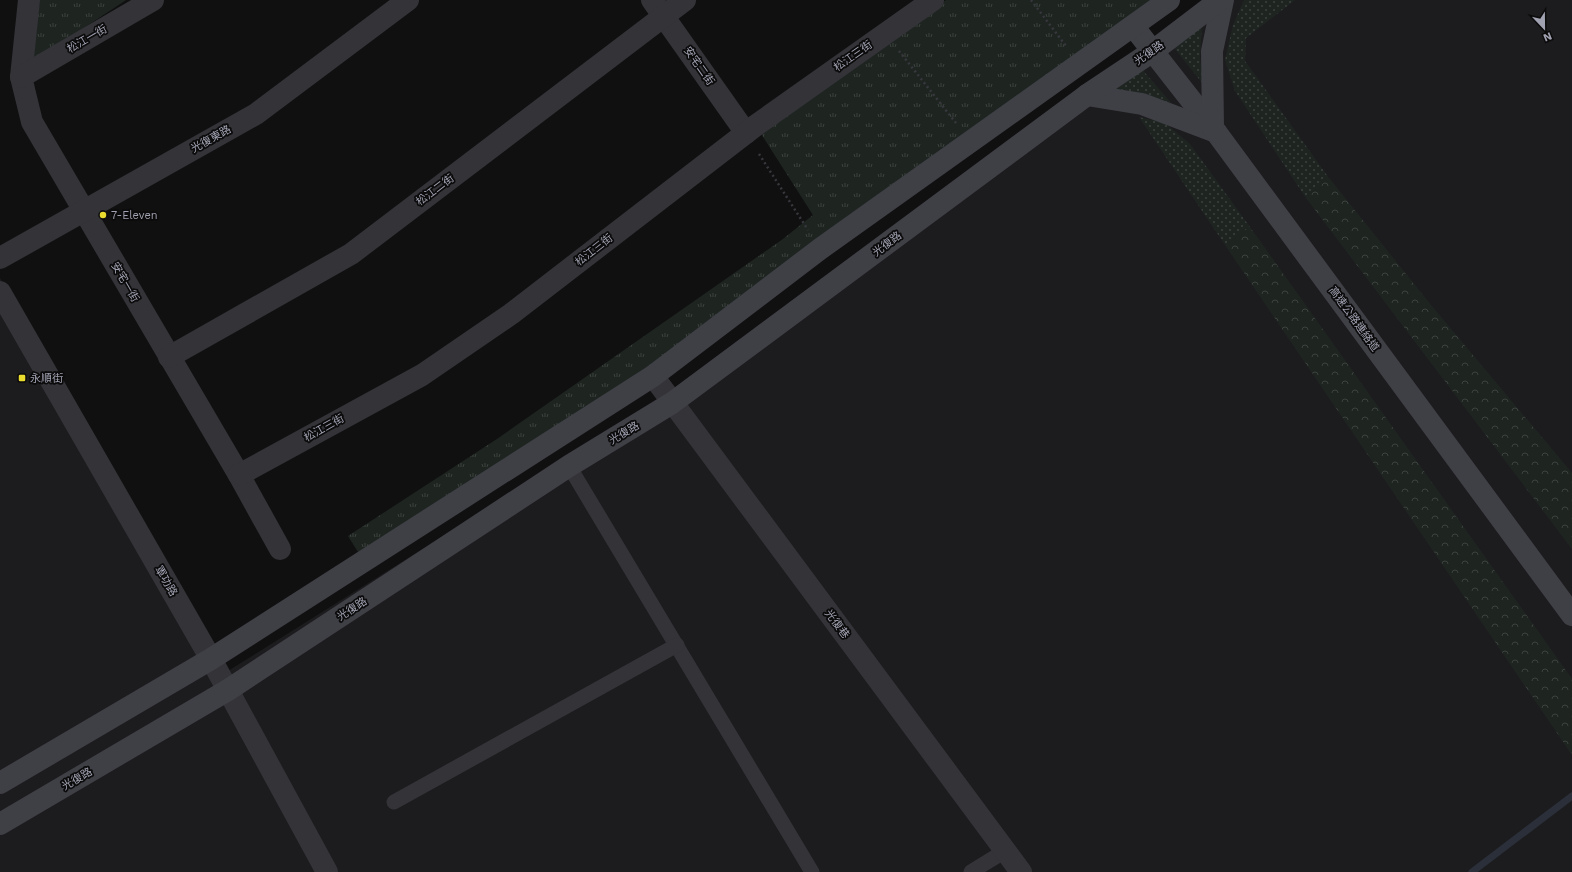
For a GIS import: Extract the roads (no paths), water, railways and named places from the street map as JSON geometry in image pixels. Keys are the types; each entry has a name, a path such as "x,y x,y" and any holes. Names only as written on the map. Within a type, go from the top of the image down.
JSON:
{"street":[{"name":"安宅一街","path":"29,0 21,77 32,122 239,475 280,549"},
{"name":"松江一街","path":"21,77 152,0"},
{"name":"光復東路","path":"0,258 256,114 408,0"},
{"name":"松江二街","path":"169,357 351,254 658,8 685,0"},
{"name":"松江三街","path":"239,475 422,375 511,314 746,133 933,0"},
{"path":"0,783 211,659 653,376 820,249 1170,0"},
{"path":"1087,95 1142,104 1214,130 1212,51 1221,0"},
{"name":"光復路","path":"0,824 228,690 569,466 672,403 1087,95 1153,51 1221,0"},
{"name":"安宅二街","path":"658,8 746,133"},
{"name":"高速公路連絡道","path":"1133,26 1214,130 1572,615"},
{"name":"軍功路","path":"0,292 211,659 327,872"},
{"name":"光復巷","path":"653,376 1021,872"}],"lane":[{"path":"569,466 812,872"},
{"path":"394,802 677,645"},
{"path":"971,872 1005,851"}],"waterway":[{"path":"1472,872 1572,796"}],"place":[{"name":"7-Eleven","path":"103,215"},
{"name":"永順街","path":"22,378"}]}
